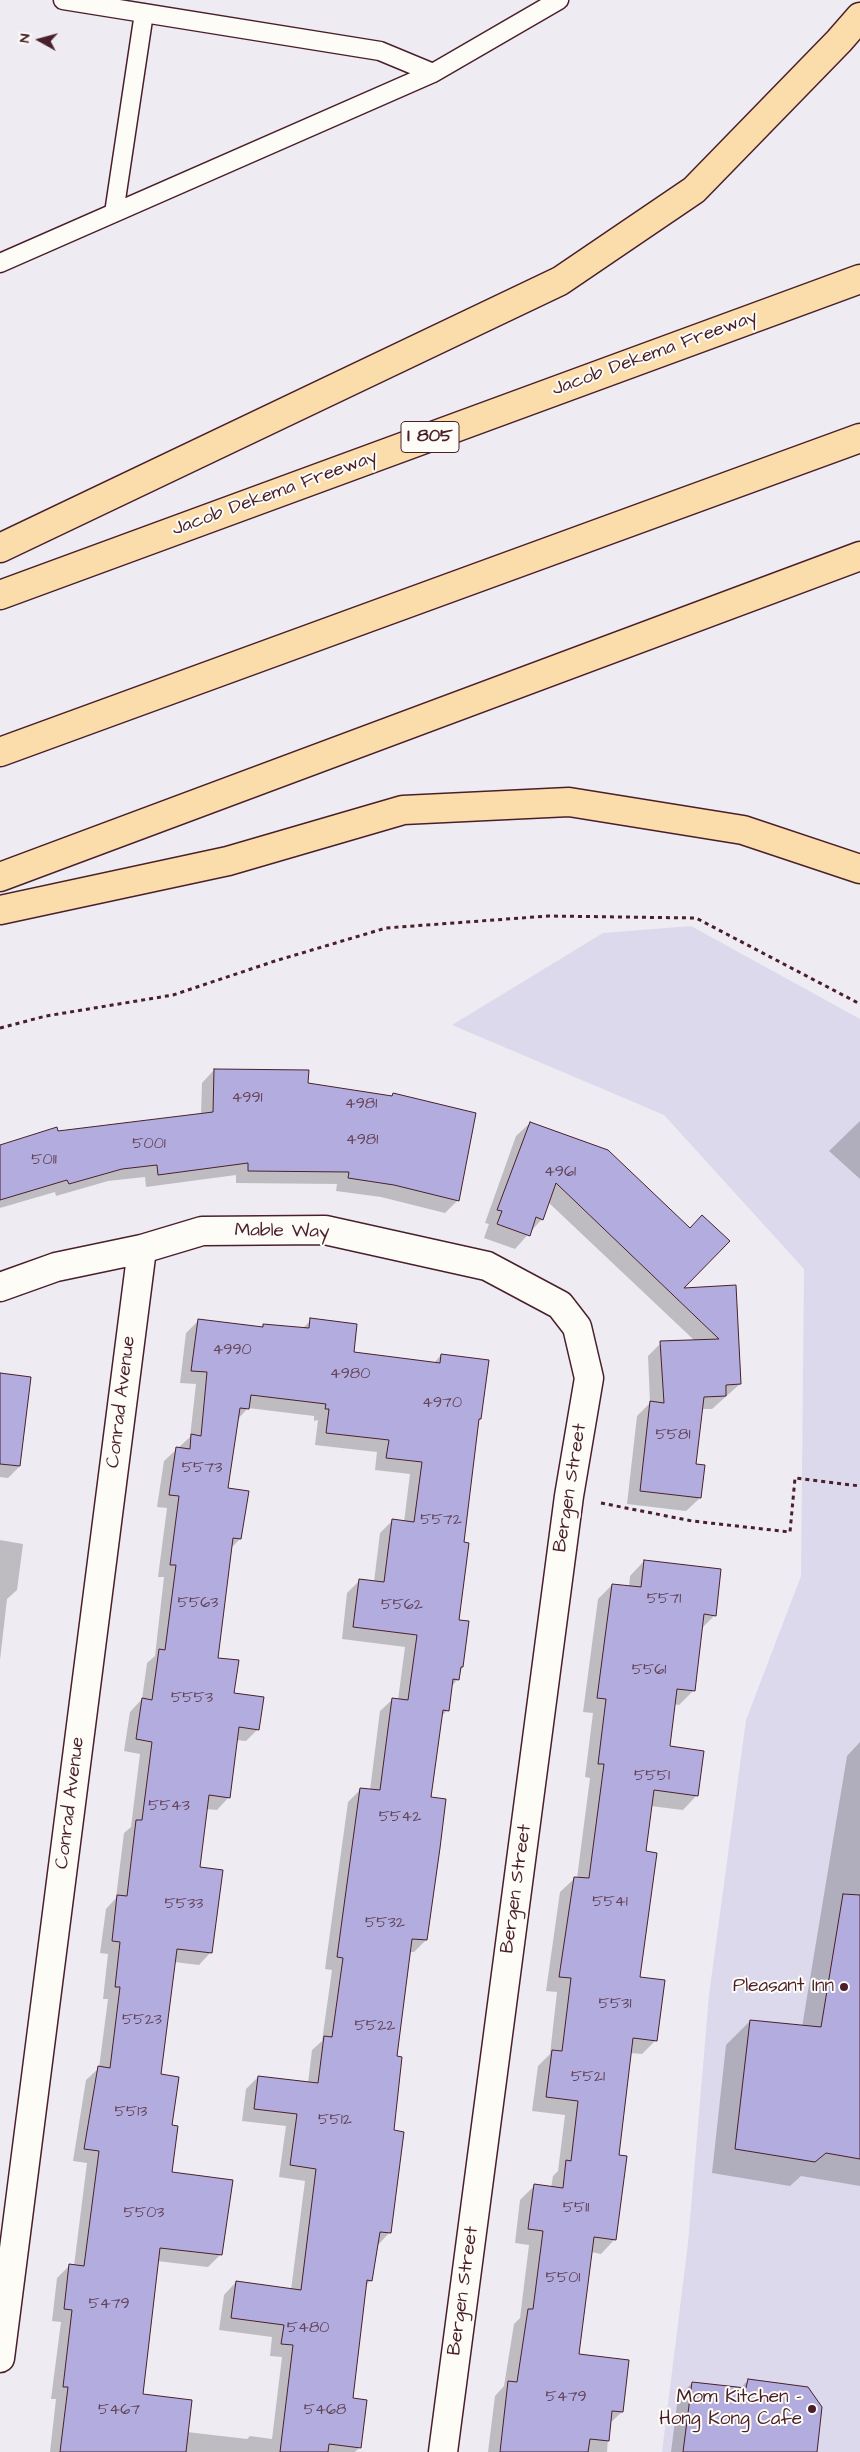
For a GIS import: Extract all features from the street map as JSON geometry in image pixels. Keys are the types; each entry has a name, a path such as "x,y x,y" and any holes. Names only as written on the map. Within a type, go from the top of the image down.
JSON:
{"highway":[{"path":"0,548 560,281 694,190 839,42 860,17"},
{"name":"Jacob Dekema Freeway","path":"0,595 860,279"},
{"path":"0,752 860,438"},
{"path":"0,876 860,556"},
{"path":"0,910 228,861 404,810 569,802 742,830 860,869"}],"street":[{"name":"Mable Way","path":"0,1287 56,1267 142,1249 202,1232 325,1230 487,1266 560,1305 578,1327"},
{"name":"Conrad Avenue","path":"0,2358 142,1249"},
{"name":"Bergen Street","path":"443,2452 569,1496 589,1378 578,1327"}],"lane":[{"path":"63,0 380,51 433,73"},
{"path":"0,263 433,73 559,0"},
{"path":"114,213 144,13"}],"path":[{"path":"0,1028 46,1016 173,995 275,961 386,928 548,916 696,918 860,1004"},
{"path":"569,1496 692,1522 790,1532 795,1478 860,1486"}],"shaded area":[{"path":"691,926 860,1019 860,2452 662,2452 688,2243 709,1995 746,1720 801,1576 804,1269 664,1115 452,1025 603,933"}],"building":[{"path":"214,1069 309,1070 308,1083 392,1096 393,1093 476,1113 459,1201 394,1185 348,1178 349,1172 248,1171 248,1163 158,1175 157,1165 122,1169 69,1184 67,1180 0,1200 0,1145 57,1127 58,1131 213,1112"},
{"path":"530,1122 608,1150 690,1228 702,1215 730,1241 684,1288 736,1285 741,1384 726,1385 726,1396 704,1397 696,1464 705,1465 701,1498 640,1491 650,1401 664,1403 660,1341 719,1339 556,1183 543,1220 536,1217 530,1236 497,1224 502,1211 497,1210"},
{"path":"310,1318 357,1324 354,1352 440,1363 441,1354 489,1360 481,1419 479,1419 464,1542 469,1543 459,1620 469,1621 463,1667 461,1667 459,1680 453,1679 449,1711 443,1710 431,1797 446,1799 440,1848 427,1940 412,1939 397,2056 402,2057 394,2130 404,2132 391,2233 380,2232 372,2281 367,2280 353,2398 367,2400 361,2448 329,2444 328,2452 280,2452 293,2345 281,2344 284,2325 231,2318 236,2281 301,2290 316,2169 290,2165 297,2114 254,2109 258,2076 318,2083 324,2036 332,2037 343,1958 337,1957 360,1788 380,1790 392,1698 408,1700 417,1635 353,1627 359,1579 384,1582 392,1519 414,1522 422,1462 386,1458 389,1440 326,1433 329,1409 325,1409 326,1404 251,1395 249,1409 240,1408 228,1488 249,1491 241,1539 233,1538 218,1658 239,1660 234,1693 264,1697 259,1730 239,1727 230,1798 209,1795 200,1867 223,1870 212,1953 177,1949 161,2074 179,2077 172,2125 178,2126 172,2172 233,2180 222,2255 160,2248 143,2394 192,2400 186,2452 60,2452 68,2387 63,2387 72,2310 64,2309 69,2264 84,2266 99,2151 84,2149 98,2066 110,2068 120,1987 115,1987 120,1942 112,1941 117,1895 127,1896 136,1820 142,1820 152,1742 136,1739 142,1698 152,1700 159,1649 165,1650 176,1565 170,1565 179,1496 169,1495 176,1447 190,1449 191,1434 201,1436 207,1372 191,1371 198,1319 263,1327 263,1324 309,1328"},
{"path":"0,1373 31,1377 20,1466 0,1464"},
{"path":"644,1560 721,1569 716,1616 704,1614 695,1691 677,1689 670,1746 704,1751 698,1796 654,1790 646,1851 657,1853 640,1977 665,1980 657,2041 633,2038 619,2155 627,2156 616,2240 594,2237 579,2354 629,2360 623,2412 612,2411 609,2441 590,2439 588,2452 500,2452 508,2381 517,2382 528,2309 533,2309 543,2231 528,2229 534,2184 563,2188 566,2160 571,2161 578,2101 546,2097 552,2050 562,2051 571,1978 559,1977 574,1877 589,1878 604,1764 598,1764 606,1699 597,1698 612,1584 641,1587"},
{"name":"Pleasant Inn","path":"843,1894 860,1895 860,2159 826,2153 815,2162 735,2149 750,2020 821,2027"},
{"path":"748,2379 808,2387 822,2407 817,2452 683,2452 692,2382 746,2388"}],"place":[{"name":"Pleasant Inn","path":"844,1987"},
{"name":"Mom Kitchen - Hong Kong Cafe","path":"812,2409"}]}
